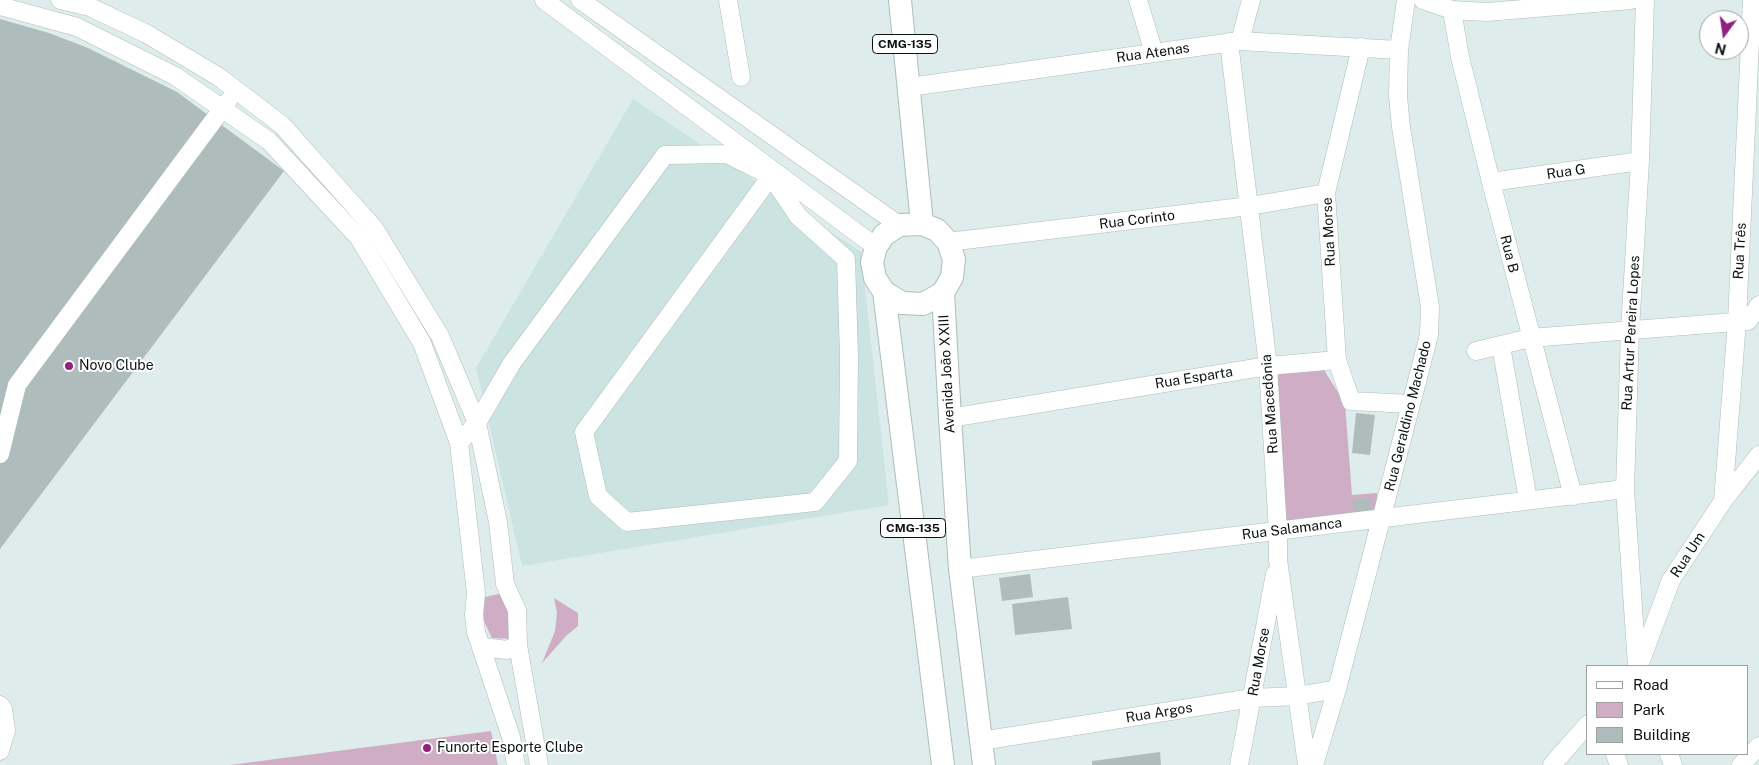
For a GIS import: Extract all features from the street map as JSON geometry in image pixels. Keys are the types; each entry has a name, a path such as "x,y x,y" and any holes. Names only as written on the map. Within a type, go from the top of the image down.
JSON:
{"main road":[{"name":"CMG-135","path":"900,0 922,224"},
{"path":"876,247 884,235 900,225 922,224 937,230 948,242"},
{"name":"Avenida João XXIII","path":"948,242 954,259 952,278 942,293 960,569 984,765"},
{"name":"CMG-135","path":"876,247 872,262 875,278 884,292 943,765"},
{"path":"884,292 902,303 924,304 942,293"}],"street":[{"path":"60,0 90,7 147,34 219,77 282,125 374,228 440,336 477,423 498,522 506,584 516,610 518,645 539,765"},
{"path":"544,0 876,247"},
{"path":"580,0 900,225"},
{"path":"728,0 741,78"},
{"path":"1138,0 1154,53"},
{"path":"1235,42 1251,0"},
{"name":"Rua Geraldino Machado","path":"1314,765 1337,689 1429,335 1430,307 1401,127 1398,50 1406,0"},
{"path":"1423,0 1452,10 1487,12 1631,0"},
{"name":"Rua Artur Pereira Lopes","path":"1638,665 1625,489 1630,330 1640,162 1645,0"},
{"name":"Rua Três","path":"1723,502 1737,321 1752,0"},
{"path":"0,6 77,26 175,76 269,140 359,238 422,343 459,443 476,593 475,624 511,737 516,765"},
{"name":"Rua B","path":"1452,10 1460,57 1491,182 1530,338 1573,496"},
{"name":"Rua Atenas","path":"909,87 1235,42 1398,50"},
{"name":"Rua Macedônia","path":"1235,42 1250,206 1268,366 1278,530 1278,560 1307,765"},
{"name":"Rua Morse","path":"1337,360 1326,193 1361,47"},
{"path":"0,454 17,385 236,90"},
{"path":"459,443 477,423 512,363 665,155 727,154 771,176 798,216 846,259 849,356 848,461 815,502 627,522 598,496 584,432 771,176"},
{"name":"Rua G","path":"1491,182 1640,162"},
{"name":"Rua Corinto","path":"948,242 1250,206 1326,193"},
{"path":"359,238 374,228"},
{"path":"1476,351 1530,338 1748,321 1759,305"},
{"path":"1501,346 1528,500"},
{"path":"1337,360 1351,401 1411,404"},
{"name":"Rua Esparta","path":"950,418 1268,366 1337,360"},
{"name":"Rua Um","path":"1638,665 1671,580 1723,502 1759,455"},
{"name":"Rua Salamanca","path":"960,569 1625,489"},
{"name":"Rua Morse","path":"1239,765 1278,560"},
{"path":"476,593 487,586 506,584"},
{"path":"483,647 507,650 518,645"},
{"name":"Rua Argos","path":"981,741 1252,698 1297,696 1337,689"},
{"path":"0,705 3,709 6,730 0,751"},
{"path":"1552,765 1586,726"},
{"path":"1741,765 1759,746"}],"shaded area":[{"path":"633,99 861,252 889,505 522,566 476,368"}],"green space":[{"path":"1322,367 1345,403 1352,495 1377,493 1376,514 1284,527 1272,371"},
{"path":"503,593 514,613 514,639 492,638 483,619 485,597"},
{"path":"554,598 578,613 578,626 566,636 542,663 555,631 557,613"},
{"name":"Funorte Esporte Clube","path":"491,731 498,765 230,765"}],"building":[{"name":"Novo Clube","path":"0,19 49,33 88,48 177,92 284,171 0,549"},
{"path":"1356,413 1375,415 1370,455 1352,453"},
{"path":"1370,498 1371,513 1354,514 1353,499"},
{"path":"1030,574 1033,597 1002,601 999,578"},
{"path":"1068,597 1072,629 1015,635 1012,604"},
{"path":"1160,752 1161,765 1092,765 1092,761"}],"place":[{"name":"Novo Clube","path":"69,366"},
{"name":"Funorte Esporte Clube","path":"427,748"}]}
